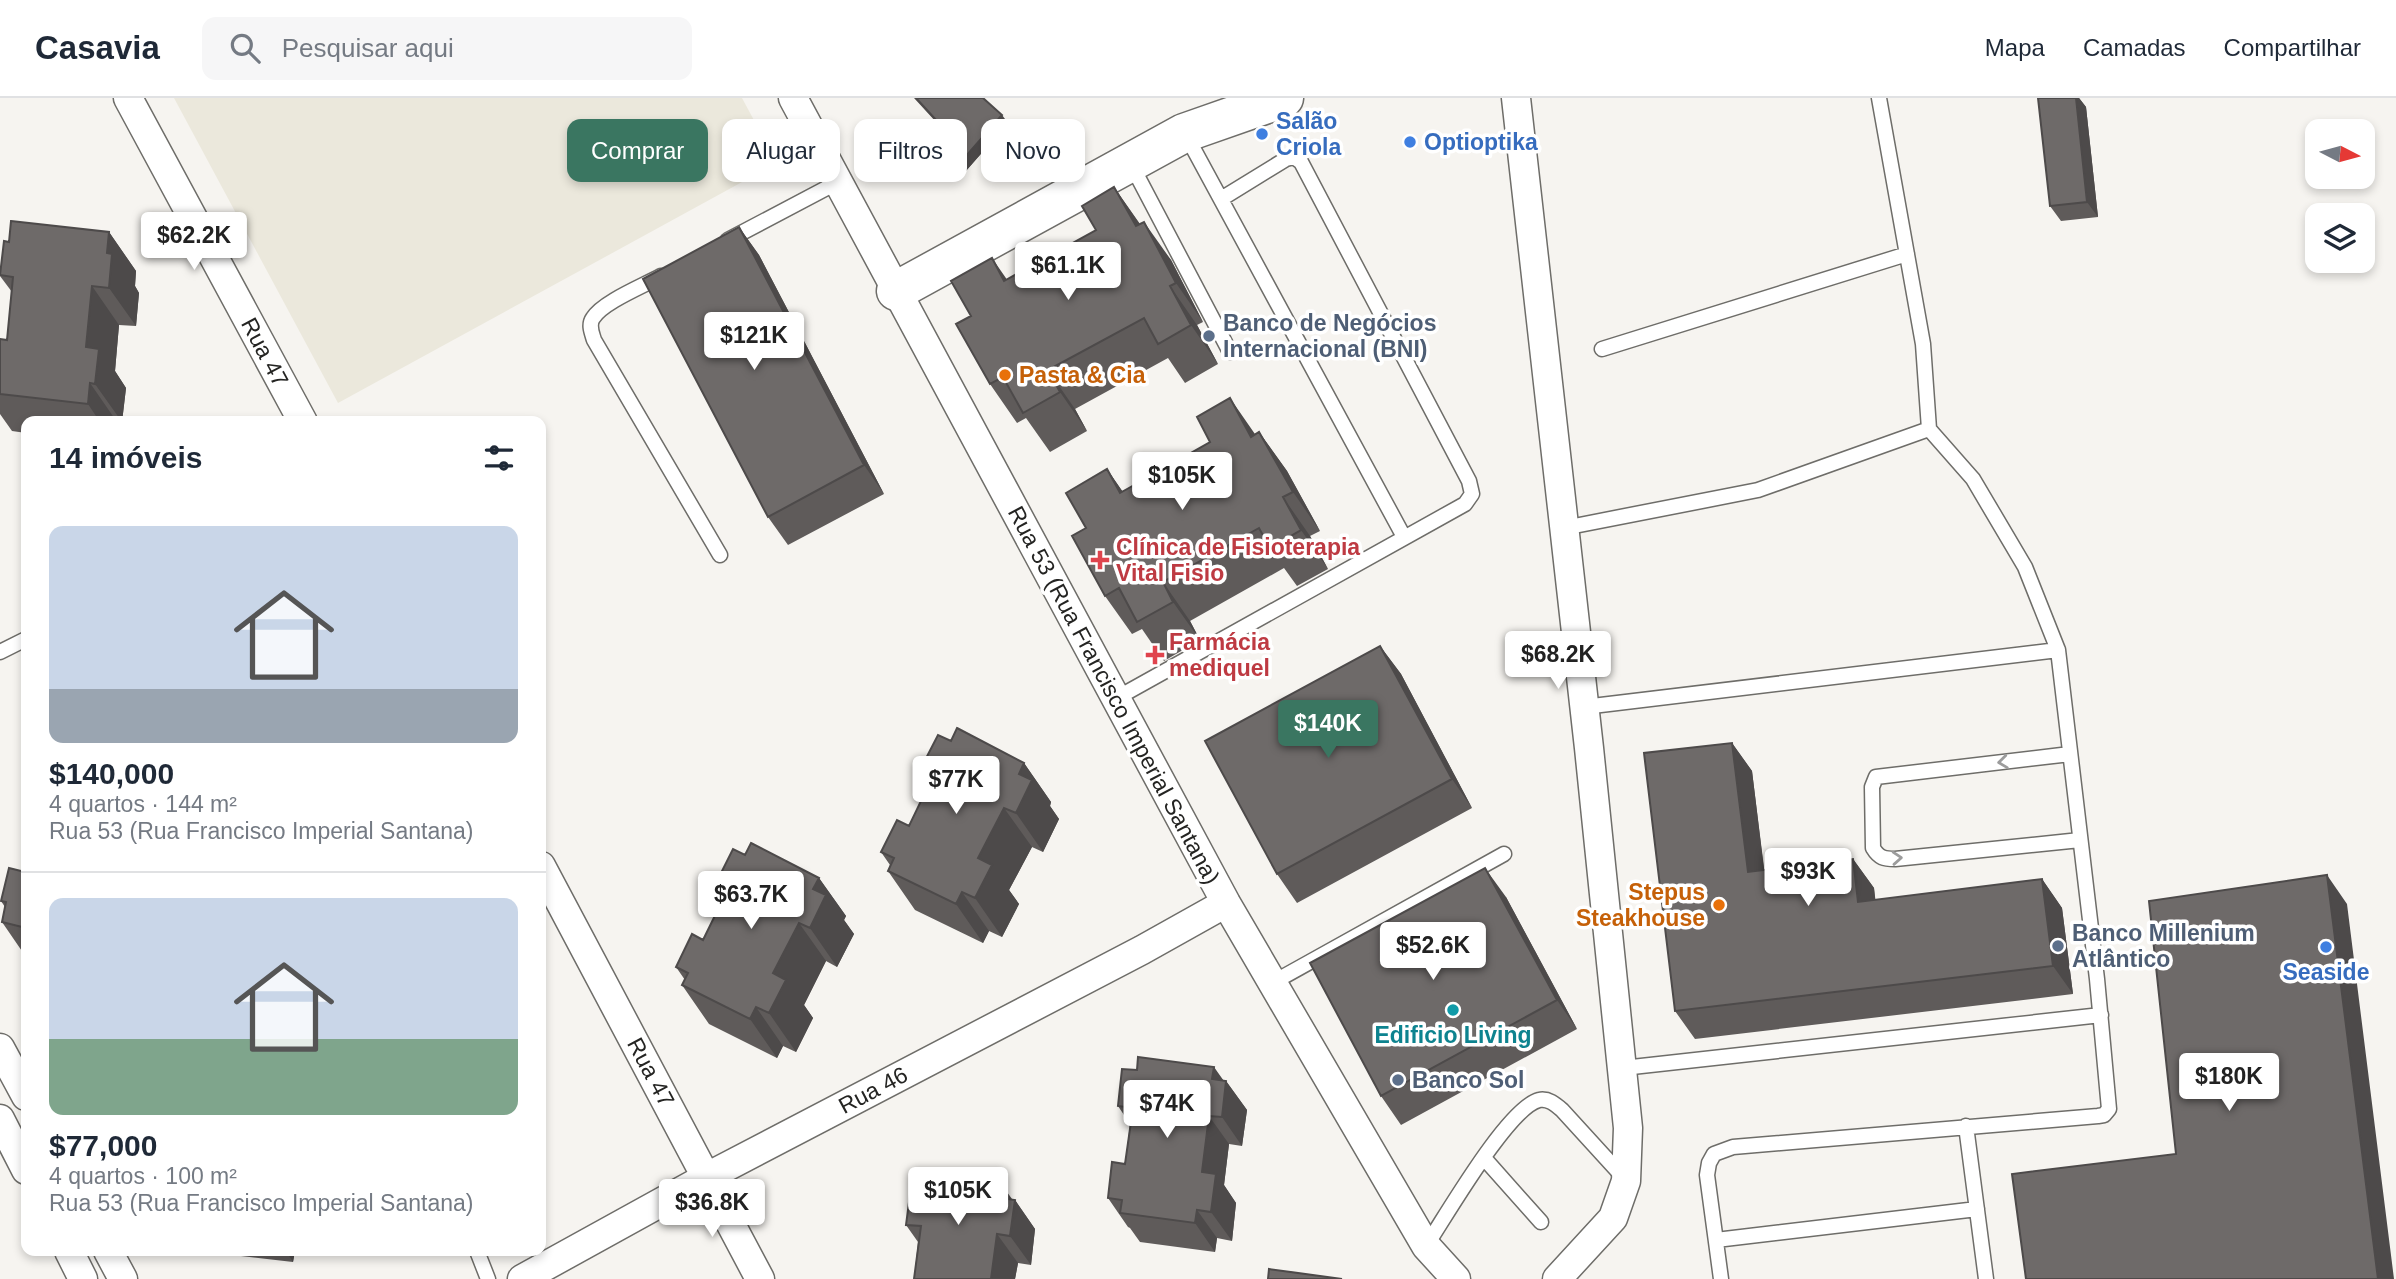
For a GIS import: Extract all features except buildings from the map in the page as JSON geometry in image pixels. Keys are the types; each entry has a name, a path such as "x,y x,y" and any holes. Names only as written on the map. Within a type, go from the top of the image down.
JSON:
{"street":[{"name":"Rua 47","path":"128,98 300,416"},
{"name":"Rua 53 (Rua Francisco Imperial Santana)","path":"793,98 804,119"},
{"path":"896,291 1184,132 1284,98"},
{"path":"1516,98 1629,1128 1626,1181 1612,1218 1557,1279"},
{"name":"Rua 53 (Rua Francisco Imperial Santana)","path":"838,182 1226,903 1426,1246 1456,1279"},
{"name":"Rua 47","path":"546,875 760,1279"},
{"name":"Rua 46","path":"522,1279 707,1177 1142,950 1226,903"},
{"path":"0,1048 17,1098"},
{"path":"0,1119 21,1160"},
{"path":"72,1256 83,1279"},
{"path":"111,1256 123,1279"}],"lane":[{"path":"1721,1279 1707,1175 1714,1154 1733,1147 2104,1115 2109,1109 2101,1015 2058,650 2025,567 1973,479 1929,429 1923,344 1880,98"},
{"path":"1184,132 1404,537"},
{"path":"1115,699 1465,504 1472,494 1472,487 1301,162 1294,157 1286,159 1221,199"},
{"path":"1130,163 1230,352"},
{"path":"720,245 838,182"},
{"path":"1602,349 1907,254"},
{"path":"673,270 602,308 590,326 594,340 720,555"},
{"path":"1564,528 1758,490 1929,429"},
{"path":"0,652 21,642"},
{"path":"1584,707 2058,650"},
{"path":"2070,754 1876,777 1872,787 1873,848 1877,855 1884,859 1895,859 2080,840"},
{"path":"1272,983 1504,854"},
{"path":"1623,1068 2101,1015"},
{"path":"1426,1246 1484,1158 1522,1110 1542,1099 1553,1102 1562,1110 1626,1181"},
{"path":"1966,1126 1986,1279"},
{"path":"1484,1158 1541,1222"},
{"path":"1716,1240 1977,1209"},
{"path":"479,1256 488,1279"}],"shaded area":[{"path":"174,98 742,98 753,119 722,119 722,182 742,182 338,403"}],"place":[{"name":"Salão Criola","path":"1262,134"},
{"name":"Optioptika","path":"1410,142"},
{"name":"Banco de Negócios Internacional (BNI)","path":"1209,336"},
{"name":"Pasta & Cia","path":"1005,375"},
{"name":"Clínica de Fisioterapia Vital Fisio","path":"1100,560"},
{"name":"Farmácia mediquel","path":"1155,655"},
{"name":"Stepus Steakhouse","path":"1719,905"},
{"name":"Banco Millenium Atlântico","path":"2058,946"},
{"name":"Seaside","path":"2326,947"},
{"name":"Edificio Living","path":"1453,1010"},
{"name":"Banco Sol","path":"1398,1080"}]}
